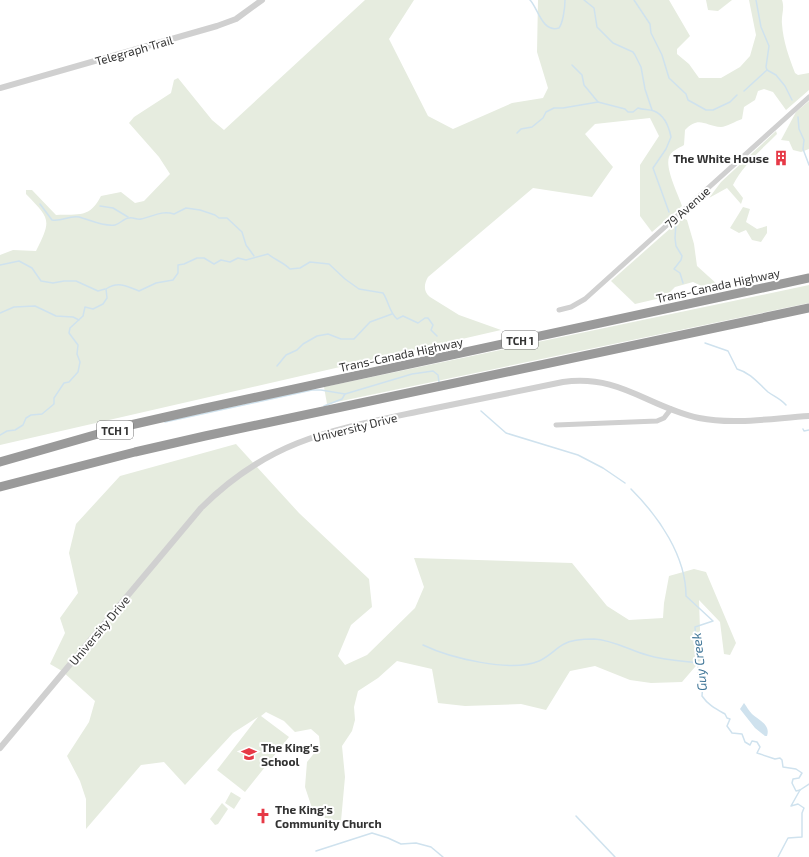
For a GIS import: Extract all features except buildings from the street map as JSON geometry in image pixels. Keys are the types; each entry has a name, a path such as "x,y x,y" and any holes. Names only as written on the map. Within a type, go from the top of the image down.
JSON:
{"highway":[{"name":"Trans-Canada Highway","path":"0,462 126,426 809,278"},
{"name":"TCH 1","path":"0,487 177,442 809,308"}],"street":[{"name":"Telegraph Trail","path":"0,88 228,22 242,15 262,0"},
{"name":"79 Avenue","path":"560,310 571,307 584,299 809,97"},
{"name":"University Drive","path":"0,748 201,508 234,479 274,453 305,439 333,430 574,380 593,380 609,383 691,416 717,420 809,416"},
{"path":"556,425 657,421 664,418 671,409"}],"shaded area":[{"path":"365,0 414,0 389,39 428,116 453,129 512,103 543,98 548,88 537,52 538,0 669,0 690,36 677,49 677,54 689,64 699,78 721,78 740,67 750,56 756,35 749,0 782,0 782,24 787,49 795,73 798,75 809,73 809,90 786,110 773,92 764,89 758,91 755,100 744,107 742,119 723,127 698,122 694,123 685,130 684,145 671,153 668,162 672,182 682,206 652,232 640,216 640,165 659,136 650,118 595,124 585,134 613,167 592,197 533,188 428,277 425,290 430,297 459,315 501,330 0,445 0,255 13,250 36,251 45,232 46,225 44,215 26,194 26,190 32,190 56,215 83,213 93,208 101,196 121,192 135,203 144,201 170,174 159,157 129,123 134,117 171,93 174,80 178,78 212,120 224,130"},
{"path":"706,0 732,0 718,11 708,10"},
{"path":"809,101 809,149 801,152 793,150 789,141 781,140 796,112"},
{"path":"776,131 777,134 747,164 733,185 743,198 741,204 727,188 709,198 721,182"},
{"path":"743,207 750,209 746,222 757,229 767,226 767,233 761,242 752,240 746,230 739,233 730,228"},
{"path":"682,218 687,220 694,244 697,266 718,285 706,288 693,282 675,287 665,297 635,304 611,281"},
{"path":"809,285 809,303 327,404 324,387"},
{"path":"236,444 299,513 369,579 372,607 351,625 338,656 345,665 367,655 415,608 424,587 414,558 572,563 607,606 629,620 663,618 669,576 694,569 706,572 736,643 730,655 724,654 720,622 699,600 701,660 682,682 651,683 630,680 595,666 570,671 546,710 521,704 465,706 438,703 432,669 397,661 378,678 358,691 354,707 355,720 352,731 342,746 345,777 341,821 328,820 312,808 305,787 307,762 320,746 319,736 311,729 295,732 284,721 266,712 261,716 289,737 245,792 217,770 258,717 233,733 185,785 164,762 141,765 86,829 86,799 80,781 67,756 89,722 95,701 62,671 50,664 65,633 60,618 78,593 69,553 76,524 120,476"},
{"path":"231,792 241,798 234,809 225,803"},
{"path":"222,803 228,809 218,824 215,825 210,819"}],"water":[{"path":"744,703 752,714 766,725 768,732 767,736 755,728 740,709"}],"waterway":[{"path":"530,0 544,23 553,29 559,28 562,22 565,0"},
{"path":"584,0 594,8 597,27 613,43 633,52 635,55 641,67 645,89 652,110"},
{"path":"634,0 650,24 651,33 662,55 669,78 686,94 688,100 706,110 713,110 730,102 737,95"},
{"path":"756,0 761,27 769,46 766,67 767,70 776,75 785,86 792,100"},
{"path":"572,65 582,75 584,85 598,102"},
{"path":"744,91 767,70"},
{"path":"517,133 521,129 532,127 543,118 546,112 554,108 563,108 598,102 625,109 628,112 633,112 638,108 658,113 666,122 671,137 666,149 653,168 669,212"},
{"path":"798,117 799,129 804,140 803,149 809,165"},
{"path":"40,204 52,220 79,217 102,224 111,225 115,225 127,218 140,219 161,213 174,214 186,208 200,210 215,215 219,218 227,218 242,232 246,245 254,256"},
{"path":"100,206 113,208 128,217"},
{"path":"676,223 676,246 682,256 681,260 674,269 680,273 683,283"},
{"name":"Guy Creek","path":"0,435 7,431 15,430 23,425 26,418 31,415 42,414 54,404 54,398 64,383 69,382 78,372 80,362 77,354 78,345 69,333 70,328 83,316 85,307 93,309 103,304 107,298 106,289 115,285 122,285 139,291 156,283 173,280 178,273 178,265 197,258 204,258 214,264 221,260 230,262 238,258 246,260 268,254 290,269 300,268 310,262 329,264 345,279 359,289 383,293 392,313 397,319 403,316 418,323 425,318 428,318 433,325 431,330 437,336"},
{"path":"0,265 19,261 32,268 41,281 53,283 76,281 98,291 105,289"},
{"path":"0,313 14,307 35,306 56,316 73,317 79,320"},
{"path":"277,366 286,355 297,350 303,344 317,336 328,334 341,339 354,339 370,322 392,314"},
{"path":"705,343 728,351 737,369 750,376 786,405"},
{"path":"165,422 312,390 345,394 412,374 433,371 438,375 439,382"},
{"path":"324,406 342,399 345,394"},
{"name":"Guy Creek","path":"481,411 506,433 578,455 603,468 625,483"},
{"path":"803,429 804,431 809,430"},
{"name":"Guy Creek","path":"631,489 651,512 669,538 681,566 685,581 686,596 713,621 695,627 699,680 703,682 702,696 730,719 727,726 732,733 742,734 745,742 750,745 752,741 757,742 760,747 757,753 775,759 780,758 782,760 783,767 796,769 802,773 799,778 793,779 792,783 796,791 800,790"},
{"path":"423,645 464,659 497,665 513,665 539,661 567,643 579,640 594,639 614,643 653,657 698,663"},
{"name":"Guy Creek","path":"778,857 788,838 802,837 802,813 804,808 798,804 791,806 800,790 809,784"},
{"path":"576,816 615,857"},
{"path":"316,851 372,833 401,844 416,843 431,847 443,857"}],"place":[{"name":"The White House","path":"781,158"},
{"name":"The King's School","path":"249,754"},
{"name":"The King's Community Church","path":"263,816"}]}
